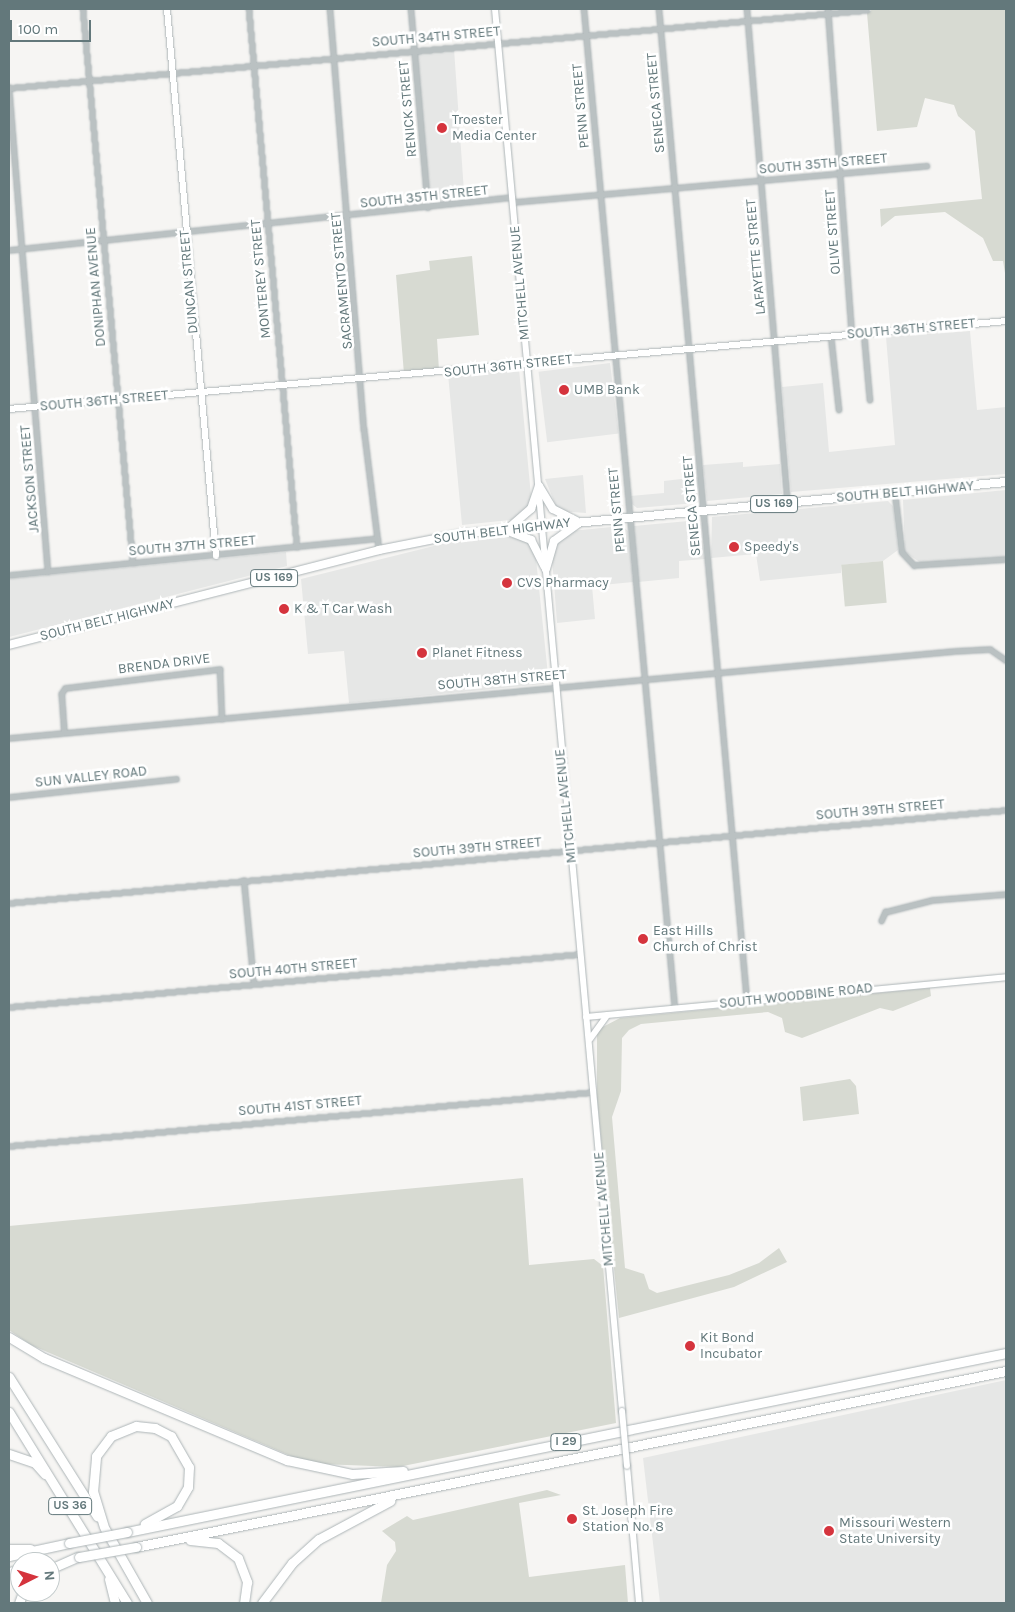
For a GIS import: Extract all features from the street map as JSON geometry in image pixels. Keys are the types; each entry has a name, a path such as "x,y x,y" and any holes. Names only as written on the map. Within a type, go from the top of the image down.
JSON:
{"highway":[{"path":"9,1337 44,1358 314,1468 352,1474 453,1465"},
{"name":"I 29","path":"9,1556 1006,1353"},
{"name":"I 29","path":"60,1561 1006,1371"},
{"name":"US 36","path":"9,1377 104,1527 147,1603"},
{"name":"US 36","path":"9,1412 105,1561 127,1603"},
{"path":"104,1527 93,1492 96,1456 119,1431 146,1426 178,1442 189,1477 177,1506 131,1531"},
{"path":"9,1454 35,1463 56,1483"},
{"path":"262,1603 292,1563 338,1527 382,1503 470,1480"},
{"path":"150,1544 199,1539 225,1547 245,1573 244,1603"},
{"path":"9,1549 42,1550"},
{"path":"60,1565 78,1557"},
{"path":"105,1561 115,1603"},
{"path":"139,1589 151,1603"}],"main road":[{"name":"SOUTH BELT HIGHWAY","path":"9,645 379,550 503,529 1006,482"},
{"path":"539,486 553,509 581,522 554,541 546,569"},
{"path":"503,529 526,516 539,486"},
{"path":"503,529 531,540 546,569"}],"street":[{"name":"DONIPHAN AVENUE","path":"83,9 133,563"},
{"name":"DUNCAN STREET","path":"167,9 185,232 216,556"},
{"name":"MONTEREY STREET","path":"249,9 296,547"},
{"name":"SACRAMENTO STREET","path":"330,9 361,380 379,550"},
{"name":"RENICK STREET","path":"411,9 428,208"},
{"name":"MITCHELL AVENUE","path":"495,9 639,1603"},
{"name":"PENN STREET","path":"584,9 614,355 675,1008"},
{"name":"SENECA STREET","path":"659,9 688,348 705,510 717,672 746,1001"},
{"name":"LAFAYETTE STREET","path":"747,9 788,503"},
{"name":"SOUTH 34TH STREET","path":"9,87 660,27 748,22 828,11 866,10"},
{"name":"OLIVE STREET","path":"828,11 852,334"},
{"name":"JACKSON STREET","path":"9,87 48,571"},
{"name":"SOUTH 35TH STREET","path":"9,250 512,200 926,166"},
{"name":"SOUTH 36TH STREET","path":"9,409 281,385 361,380 774,340 1006,321"},
{"path":"864,333 870,400"},
{"path":"831,336 839,410"},
{"path":"895,493 902,552 914,565 1006,559"},
{"name":"SOUTH 37TH STREET","path":"9,575 216,556 377,538"},
{"name":"SOUTH 38TH STREET","path":"9,738 966,650 990,649 1006,660"},
{"name":"BRENDA DRIVE","path":"64,733 61,710 65,688 220,669 222,719"},
{"name":"SUN VALLEY ROAD","path":"9,797 176,779"},
{"name":"SOUTH 39TH STREET","path":"9,903 1006,810"},
{"path":"244,880 254,984"},
{"path":"881,921 885,912 932,900 1006,894"},
{"name":"SOUTH 40TH STREET","path":"9,1007 580,954"},
{"name":"SOUTH WOODBINE ROAD","path":"586,1018 1006,977"},
{"path":"589,1043 596,1026 607,1015"},
{"name":"SOUTH 41ST STREET","path":"9,1146 593,1092"}],"shaded area":[{"path":"873,9 1006,9 1006,279 1003,261 993,261 983,238 945,212 895,216 881,227 880,209 982,199 975,131 958,116 954,105 925,98 917,127 877,131 867,13"},
{"name":"Troester Media Center","path":"454,49 465,202 428,204 417,52"},
{"path":"472,256 479,335 437,339 439,370 404,374 396,275 430,270 429,261"},
{"path":"970,331 977,410 1006,407 1006,474 791,492 782,387 823,383 829,452 895,445 886,337"},
{"path":"610,363 619,433 547,442 539,372"},
{"path":"519,369 531,496 528,508 511,520 462,525 448,374"},
{"path":"743,462 743,467 780,464 782,494 707,501 703,465"},
{"path":"583,475 586,513 558,511 545,479"},
{"path":"699,477 696,503 637,508 632,504 630,496 664,493 664,481"},
{"path":"1006,490 1006,557 921,563 905,552 903,500"},
{"path":"888,501 893,506 898,550 883,561 841,565 841,573 760,581 756,554 711,558 712,517"},
{"path":"699,520 705,559 679,561 679,578 638,582 634,526"},
{"path":"622,526 628,531 633,582 592,586 595,619 557,623 552,558 555,543 571,531"},
{"path":"510,537 528,542 536,559 548,675 544,684 349,703 344,651 308,654 301,579 446,543"},
{"path":"286,552 287,566 9,637 9,579"},
{"path":"883,561 887,603 845,607 841,565"},
{"path":"930,988 931,996 893,1011 880,1008 802,1038 785,1032 782,1018 768,1012 641,1024 629,1030 622,1038 621,1091 612,1117 625,1268 644,1274 649,1289 657,1293 729,1275 759,1263 779,1248 787,1262 734,1287 619,1318 597,1098 597,1030 620,1018"},
{"path":"850,1079 856,1086 859,1114 803,1121 800,1087"},
{"path":"523,1178 529,1265 594,1259 603,1266 616,1423 398,1467 321,1464 300,1460 31,1345 9,1330 9,1226"},
{"name":"Missouri Western State University","path":"1006,1380 1006,1603 660,1603 643,1458"},
{"path":"547,1490 561,1495 519,1503 529,1577 625,1565 628,1603 381,1603 387,1565 396,1551 395,1542 382,1531 407,1516 413,1520"}],"place":[{"name":"Troester Media Center","path":"442,128"},
{"name":"UMB Bank","path":"564,390"},
{"name":"Speedy's","path":"734,547"},
{"name":"CVS Pharmacy","path":"507,583"},
{"name":"K & T Car Wash","path":"284,609"},
{"name":"Planet Fitness","path":"422,653"},
{"name":"East Hills Church of Christ","path":"643,939"},
{"name":"Kit Bond Incubator","path":"690,1346"},
{"name":"St. Joseph Fire Station No. 8","path":"572,1519"},
{"name":"Missouri Western State University","path":"829,1531"}]}
